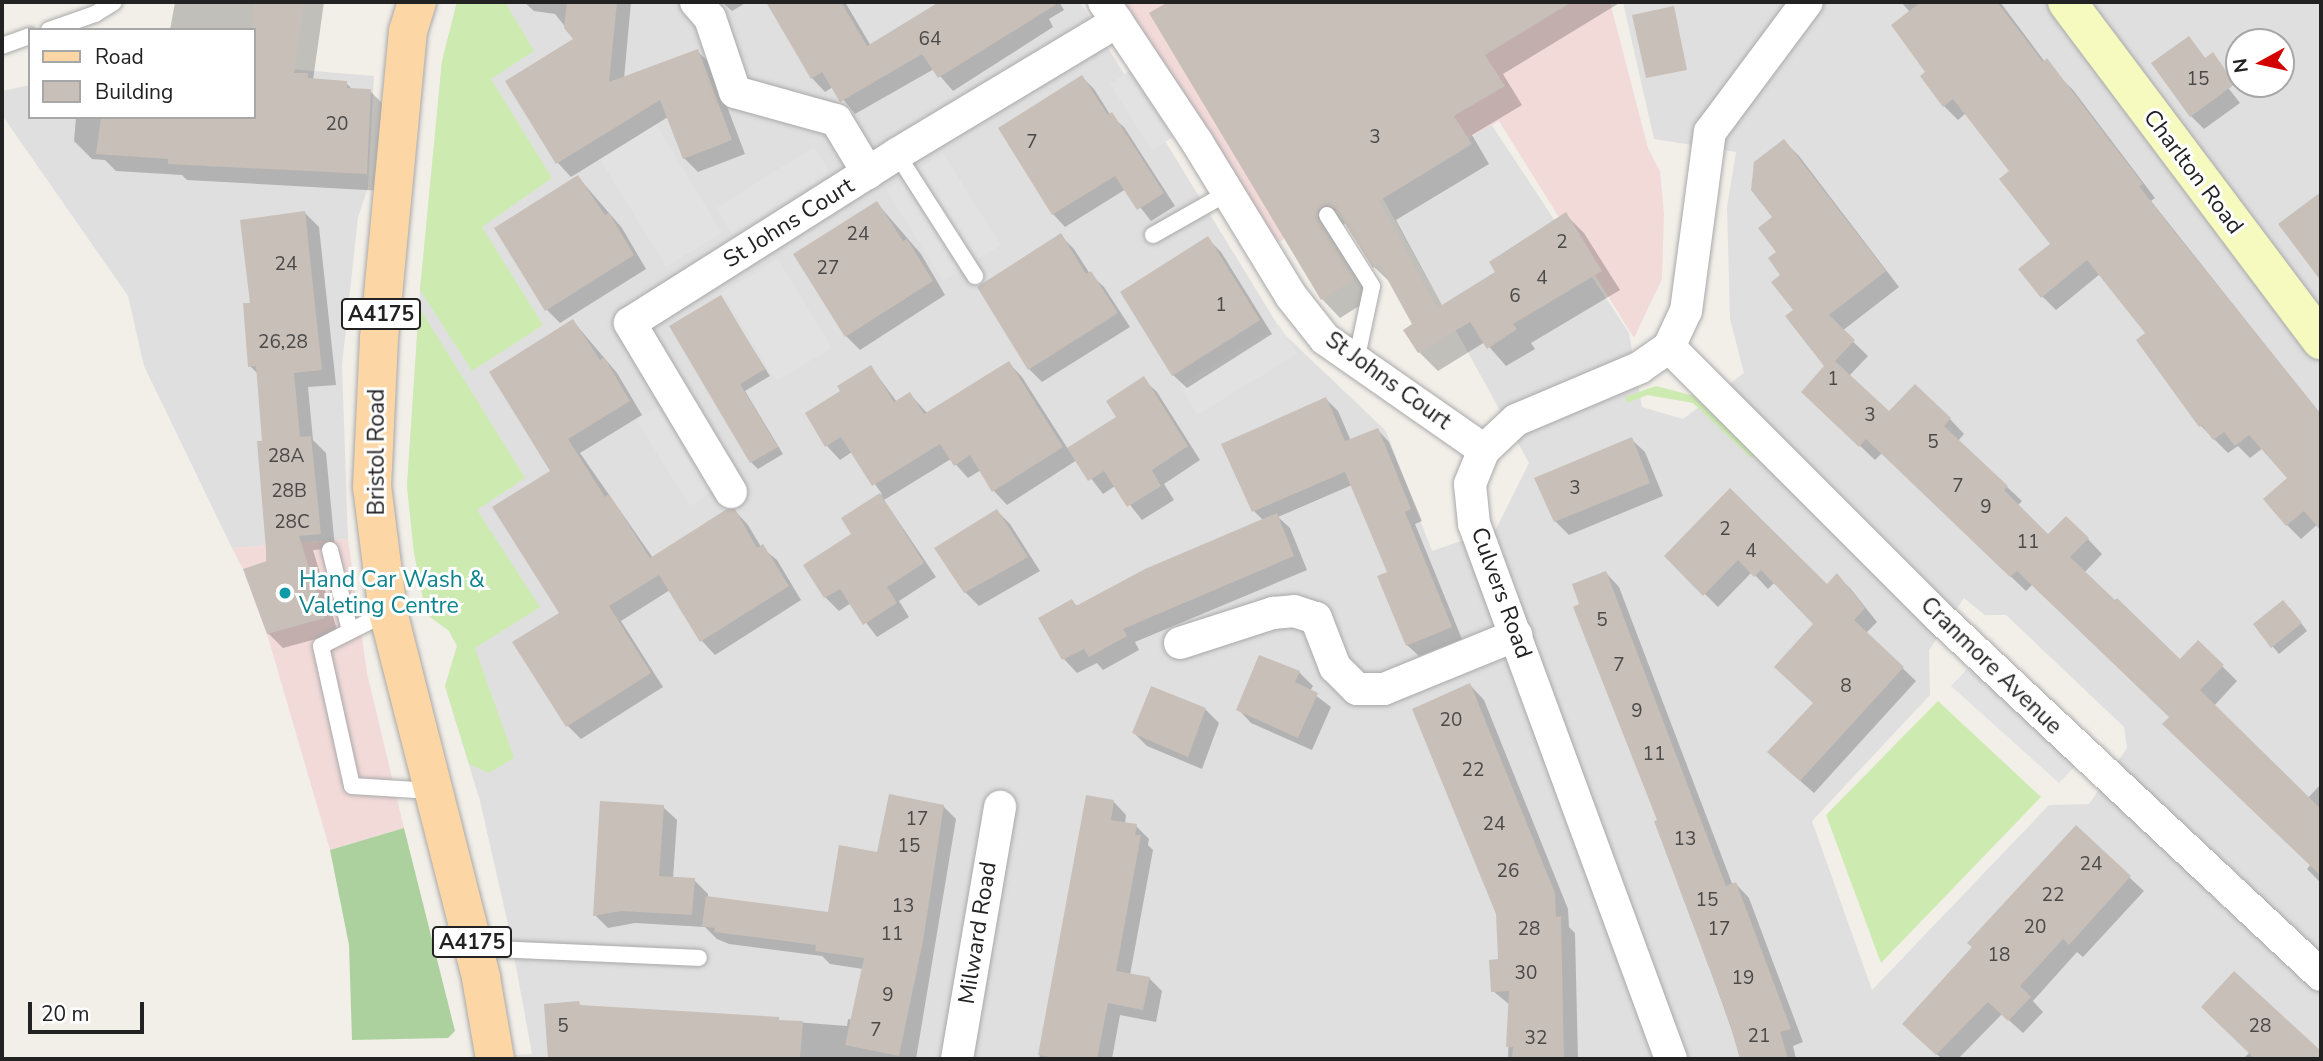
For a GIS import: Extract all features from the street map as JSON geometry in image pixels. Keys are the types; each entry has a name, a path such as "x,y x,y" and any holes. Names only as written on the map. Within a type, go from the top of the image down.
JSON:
{"main road":[{"name":"Bristol Road","path":"417,2 408,31 379,339 372,486 388,612 474,948 495,1059"}],"street":[{"path":"696,2 710,19 735,92 836,120 868,173"},
{"path":"1670,347 1686,311 1710,132 1807,2"},
{"name":"Charlton Road","path":"2067,2 2321,340"},
{"name":"St Johns Court","path":"732,492 630,323 868,173 1111,12 1229,192 1292,296 1325,340 1484,450"},
{"name":"Culvers Road","path":"1670,347 1639,368 1516,420 1484,450 1470,484 1474,524 1671,1059"},
{"name":"Cranmore Avenue","path":"1670,347 1938,616 2321,975"},
{"path":"1180,643 1273,613 1294,611 1316,618 1335,667 1357,689 1384,689 1516,635"},
{"name":"Milward Road","path":"957,1059 1000,807"}],"lane":[{"path":"55,28 95,14 114,2"},
{"path":"2,46 28,37"},
{"path":"897,154 975,276"},
{"path":"1153,235 1229,192"},
{"path":"1327,215 1372,286 1356,361"},
{"path":"330,550 350,631"},
{"path":"388,612 321,646 352,786 434,791"},
{"path":"474,948 699,958"}],"shaded area":[{"path":"457,2 1080,2 1282,332 1386,431 1432,551 1496,529 1529,463 1381,195 1491,124 1629,333 1642,407 1683,419 1744,373 1730,319 1727,207 1736,152 1654,139 1623,2 2321,2 2321,1059 428,1059 532,1054 509,929 480,801 445,686 457,646 449,631 426,614 414,553 407,486 420,290 442,61","holes":["1964,598 1985,615 2006,615 2124,727 2127,748 2089,804 2049,805 1872,990 1812,821 1930,695 1929,650"]},
{"path":"1123,2 1610,2 1648,148 1660,171 1664,214 1662,279 1634,338 1499,121 1277,243"},
{"path":"256,66 374,76 368,188 358,217 342,365 348,539 232,548 144,366 128,296 2,115 2,91 28,85 28,119 256,119"},
{"path":"1131,70 1173,137 1152,150 1110,84"},
{"path":"656,124 722,233 666,267 600,159"},
{"path":"814,147 830,173 732,234 716,208"},
{"path":"943,153 1001,245 943,281 886,190"},
{"path":"778,259 832,348 776,381 722,292"},
{"path":"1279,325 1297,354 1197,415 1180,385"},
{"path":"659,406 713,491 690,506 636,420"},
{"path":"348,539 367,673 404,828 330,850 267,634 243,569 232,548"},
{"path":"1968,668 2076,765 2059,783 1951,686"}],"green space":[{"path":"457,2 505,2 534,51 491,79 552,178 482,227 543,325 472,371 420,290 442,61"},
{"path":"419,307 525,478 477,510 540,607 475,648 514,758 489,773 469,764 445,686 457,646 449,631 426,614 414,553 407,486"},
{"path":"1656,386 1694,396 1755,455 1751,458 1693,403 1647,395 1627,403 1625,397"},
{"path":"1938,701 2041,797 1881,963 1826,815"},
{"path":"404,828 455,1031 448,1038 352,1040 349,945 330,850"}],"building":[{"path":"254,2 304,2 294,73 308,73 308,78 347,81 347,88 371,89 367,174 168,164 168,159 96,154 101,119 256,119"},
{"path":"567,2 617,2 609,82 698,49 732,140 683,159 660,100 556,164 505,81 573,39 564,28"},
{"path":"766,2 841,2 867,46 939,2 1060,2 938,78 922,54 840,102 822,72 811,79"},
{"path":"1168,2 1572,2 1485,55 1505,86 1454,116 1472,144 1379,201 1437,308 1495,272 1489,262 1566,212 1602,271 1513,324 1517,329 1487,349 1470,322 1418,353 1403,330 1412,324 1379,264 1373,268 1336,209 1326,205 1318,210 1318,220 1355,279 1321,300 1149,13"},
{"path":"1921,2 1997,2 2043,62 2047,58 2143,184 2139,186 2321,414 2321,531 2304,511 2286,526 2263,499 2287,478 2249,435 2235,446 2224,432 2213,440 2202,425 2199,427 2136,340 2145,333 2087,260 2041,298 2018,269 2050,244 1999,179 2009,171 1953,99 1943,107 1920,76 1925,72 1891,25"},
{"path":"1674,6 1687,70 1646,78 1632,15"},
{"path":"2189,36 2205,58 2213,52 2225,69 2225,91 2190,117 2151,63"},
{"path":"1082,75 1108,115 1112,112 1164,193 1137,210 1115,176 1052,215 998,128"},
{"path":"1784,139 1886,271 1829,315 1855,340 1835,361 1889,411 1915,384 1951,418 1944,426 2008,486 2004,490 2048,534 2066,516 2089,538 2070,557 2115,600 2117,598 2180,659 2198,640 2224,665 2200,690 2321,809 2321,876 2162,724 2169,717 2017,571 2010,577 1866,439 1859,447 1801,392 1824,366 1785,316 1793,310 1771,282 1780,275 1768,258 1776,252 1758,228 1772,217 1751,190 1754,162"},
{"path":"578,175 605,215 609,213 634,255 545,311 494,228"},
{"path":"2321,192 2321,281 2278,224"},
{"path":"877,201 903,241 907,239 933,281 845,337 793,254"},
{"path":"305,211 322,370 294,373 300,437 311,436 321,534 299,536 325,618 267,634 243,569 267,561 257,441 262,441 256,366 248,367 243,303 250,303 240,220"},
{"path":"1061,233 1086,274 1091,271 1118,313 1028,370 977,287"},
{"path":"1208,236 1260,320 1172,376 1120,292"},
{"path":"721,295 765,369 740,384 778,447 750,463 669,326"},
{"path":"573,319 600,360 604,357 630,401 568,439 605,497 609,494 650,558 727,509 735,509 757,548 763,544 789,586 700,642 659,575 609,606 651,673 566,727 512,642 559,613 492,507 550,471 489,372"},
{"path":"1009,361 1063,447 992,492 970,455 954,466 940,444 872,486 841,437 825,447 805,413 840,391 837,386 871,365 894,402 910,392 924,414"},
{"path":"1144,376 1188,446 1152,470 1161,486 1127,507 1104,471 1088,481 1067,448 1116,417 1106,401"},
{"path":"1326,397 1345,441 1378,428 1411,509 1405,512 1452,627 1406,646 1377,576 1387,572 1345,472 1252,512 1221,444"},
{"path":"1632,437 1650,483 1554,522 1534,478"},
{"path":"1730,488 1827,584 1837,573 1865,608 1854,620 1904,667 1800,781 1767,752 1813,703 1774,667 1813,624 1761,570 1754,577 1738,560 1703,596 1664,556"},
{"path":"880,493 924,563 887,587 897,603 863,625 840,589 824,598 803,565 851,534 841,518"},
{"path":"997,509 1028,557 964,593 934,548"},
{"path":"1277,513 1294,556 1123,629 1127,636 1089,657 1084,649 1062,660 1038,618 1072,599 1076,606 1145,569"},
{"path":"1606,571 1726,886 1736,882 1791,1029 1780,1032 1788,1059 1740,1059 1729,1021 1654,821 1657,820 1573,607 1579,604 1572,584"},
{"path":"2283,600 2302,623 2271,648 2253,624"},
{"path":"1259,655 1300,671 1295,682 1318,693 1298,738 1236,710"},
{"path":"1470,683 1555,893 1556,917 1561,916 1564,1059 1512,1059 1513,1047 1506,1047 1509,991 1491,992 1489,960 1498,959 1496,914 1412,709"},
{"path":"1151,686 1206,708 1188,757 1132,733"},
{"path":"889,794 944,805 923,941 899,1056 845,1045 864,958 815,951 816,945 714,932 715,928 702,926 706,896 828,912 839,845 877,852"},
{"path":"1086,795 1114,800 1111,820 1137,824 1135,835 1141,835 1116,971 1150,977 1143,1010 1108,1003 1097,1059 1061,1059 1038,1055"},
{"path":"600,801 664,805 659,876 695,878 692,915 621,911 593,916"},
{"path":"2076,825 2131,876 2069,945 2063,939 2020,986 2031,997 2008,1021 1988,1002 1936,1055 1902,1024 1972,947 1967,943"},
{"path":"2234,971 2321,1051 2321,1059 2255,1059 2201,1007"},
{"path":"579,1001 580,1005 779,1017 779,1020 803,1021 800,1059 548,1059 544,1004"}],"place":[{"name":"Hand Car Wash & Valeting Centre","path":"285,593"}]}
